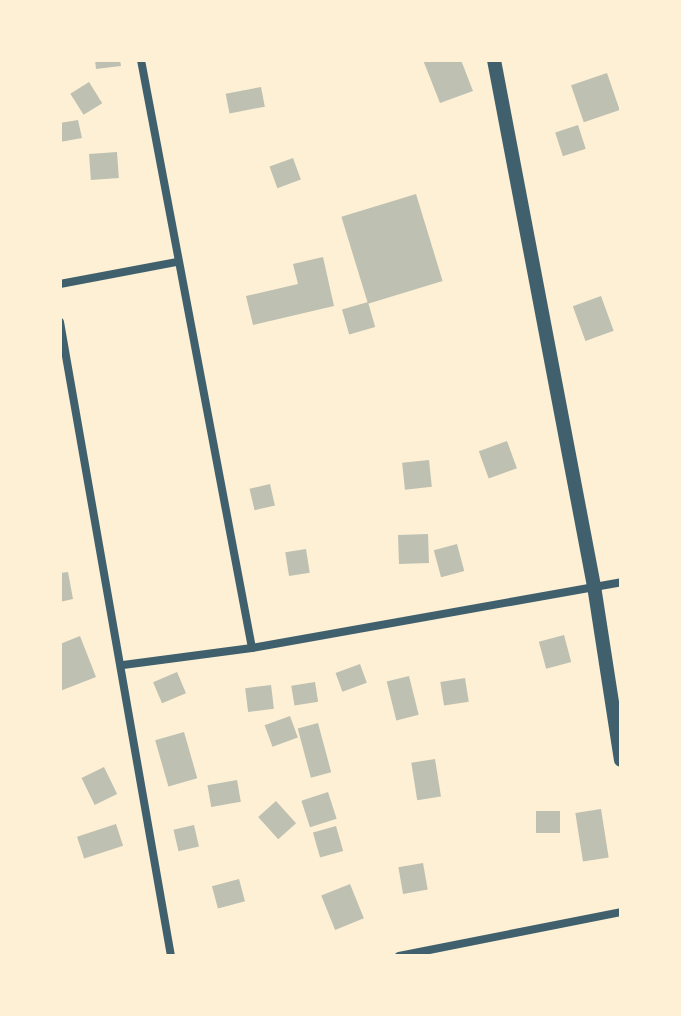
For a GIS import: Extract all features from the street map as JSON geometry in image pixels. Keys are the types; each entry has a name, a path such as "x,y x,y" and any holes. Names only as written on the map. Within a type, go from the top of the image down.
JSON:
{"street":[{"path":"141,60 176,262 252,648"},
{"path":"494,60 594,586 621,760"},
{"path":"60,284 176,262"},
{"path":"60,322 123,665 171,956"},
{"path":"123,665 252,648 621,582"},
{"path":"399,956 621,912"}],"building":[{"path":"95,60 120,60 121,66 96,69"},
{"path":"423,60 461,60 473,91 440,103"},
{"path":"607,73 620,110 584,122 571,85"},
{"path":"89,82 102,103 84,115 70,94"},
{"path":"261,87 265,107 229,114 226,94"},
{"path":"78,120 82,138 60,142 60,123"},
{"path":"578,125 586,149 563,156 555,132"},
{"path":"117,152 119,178 91,180 89,154"},
{"path":"293,158 301,180 277,188 270,167"},
{"path":"416,194 443,281 368,304 341,217"},
{"path":"323,257 334,306 253,325 246,296 298,284 293,264"},
{"path":"601,296 614,331 585,341 573,306"},
{"path":"368,302 375,327 349,334 342,309"},
{"path":"507,441 517,468 489,479 479,451"},
{"path":"429,460 432,487 405,490 402,463"},
{"path":"270,484 275,505 254,510 250,489"},
{"path":"428,534 429,563 399,564 398,535"},
{"path":"457,544 464,571 441,577 434,550"},
{"path":"306,549 310,573 289,576 285,552"},
{"path":"68,572 73,599 60,602 60,573"},
{"path":"564,635 571,662 546,669 539,642"},
{"path":"80,636 96,677 60,691 60,644"},
{"path":"360,664 367,683 342,692 336,673"},
{"path":"177,672 186,693 162,703 153,682"},
{"path":"409,676 419,715 396,720 387,682"},
{"path":"465,678 469,702 444,706 440,682"},
{"path":"315,682 318,702 294,706 291,686"},
{"path":"271,685 274,709 248,712 245,688"},
{"path":"290,716 298,738 272,747 265,725"},
{"path":"318,723 331,772 311,778 298,728"},
{"path":"184,732 197,778 168,786 155,740"},
{"path":"435,759 441,797 417,800 411,763"},
{"path":"104,767 117,794 95,805 82,778"},
{"path":"237,780 241,802 211,807 207,785"},
{"path":"328,792 337,819 310,827 301,801"},
{"path":"276,801 296,823 278,839 258,817"},
{"path":"601,809 609,857 583,861 575,813"},
{"path":"536,811 560,811 560,833 536,833"},
{"path":"116,824 123,846 84,859 77,837"},
{"path":"194,825 199,846 178,851 174,830"},
{"path":"336,826 343,851 320,858 313,833"},
{"path":"423,863 428,890 403,894 398,867"},
{"path":"239,879 245,901 218,908 212,886"},
{"path":"350,884 364,918 335,930 321,896"}]}
